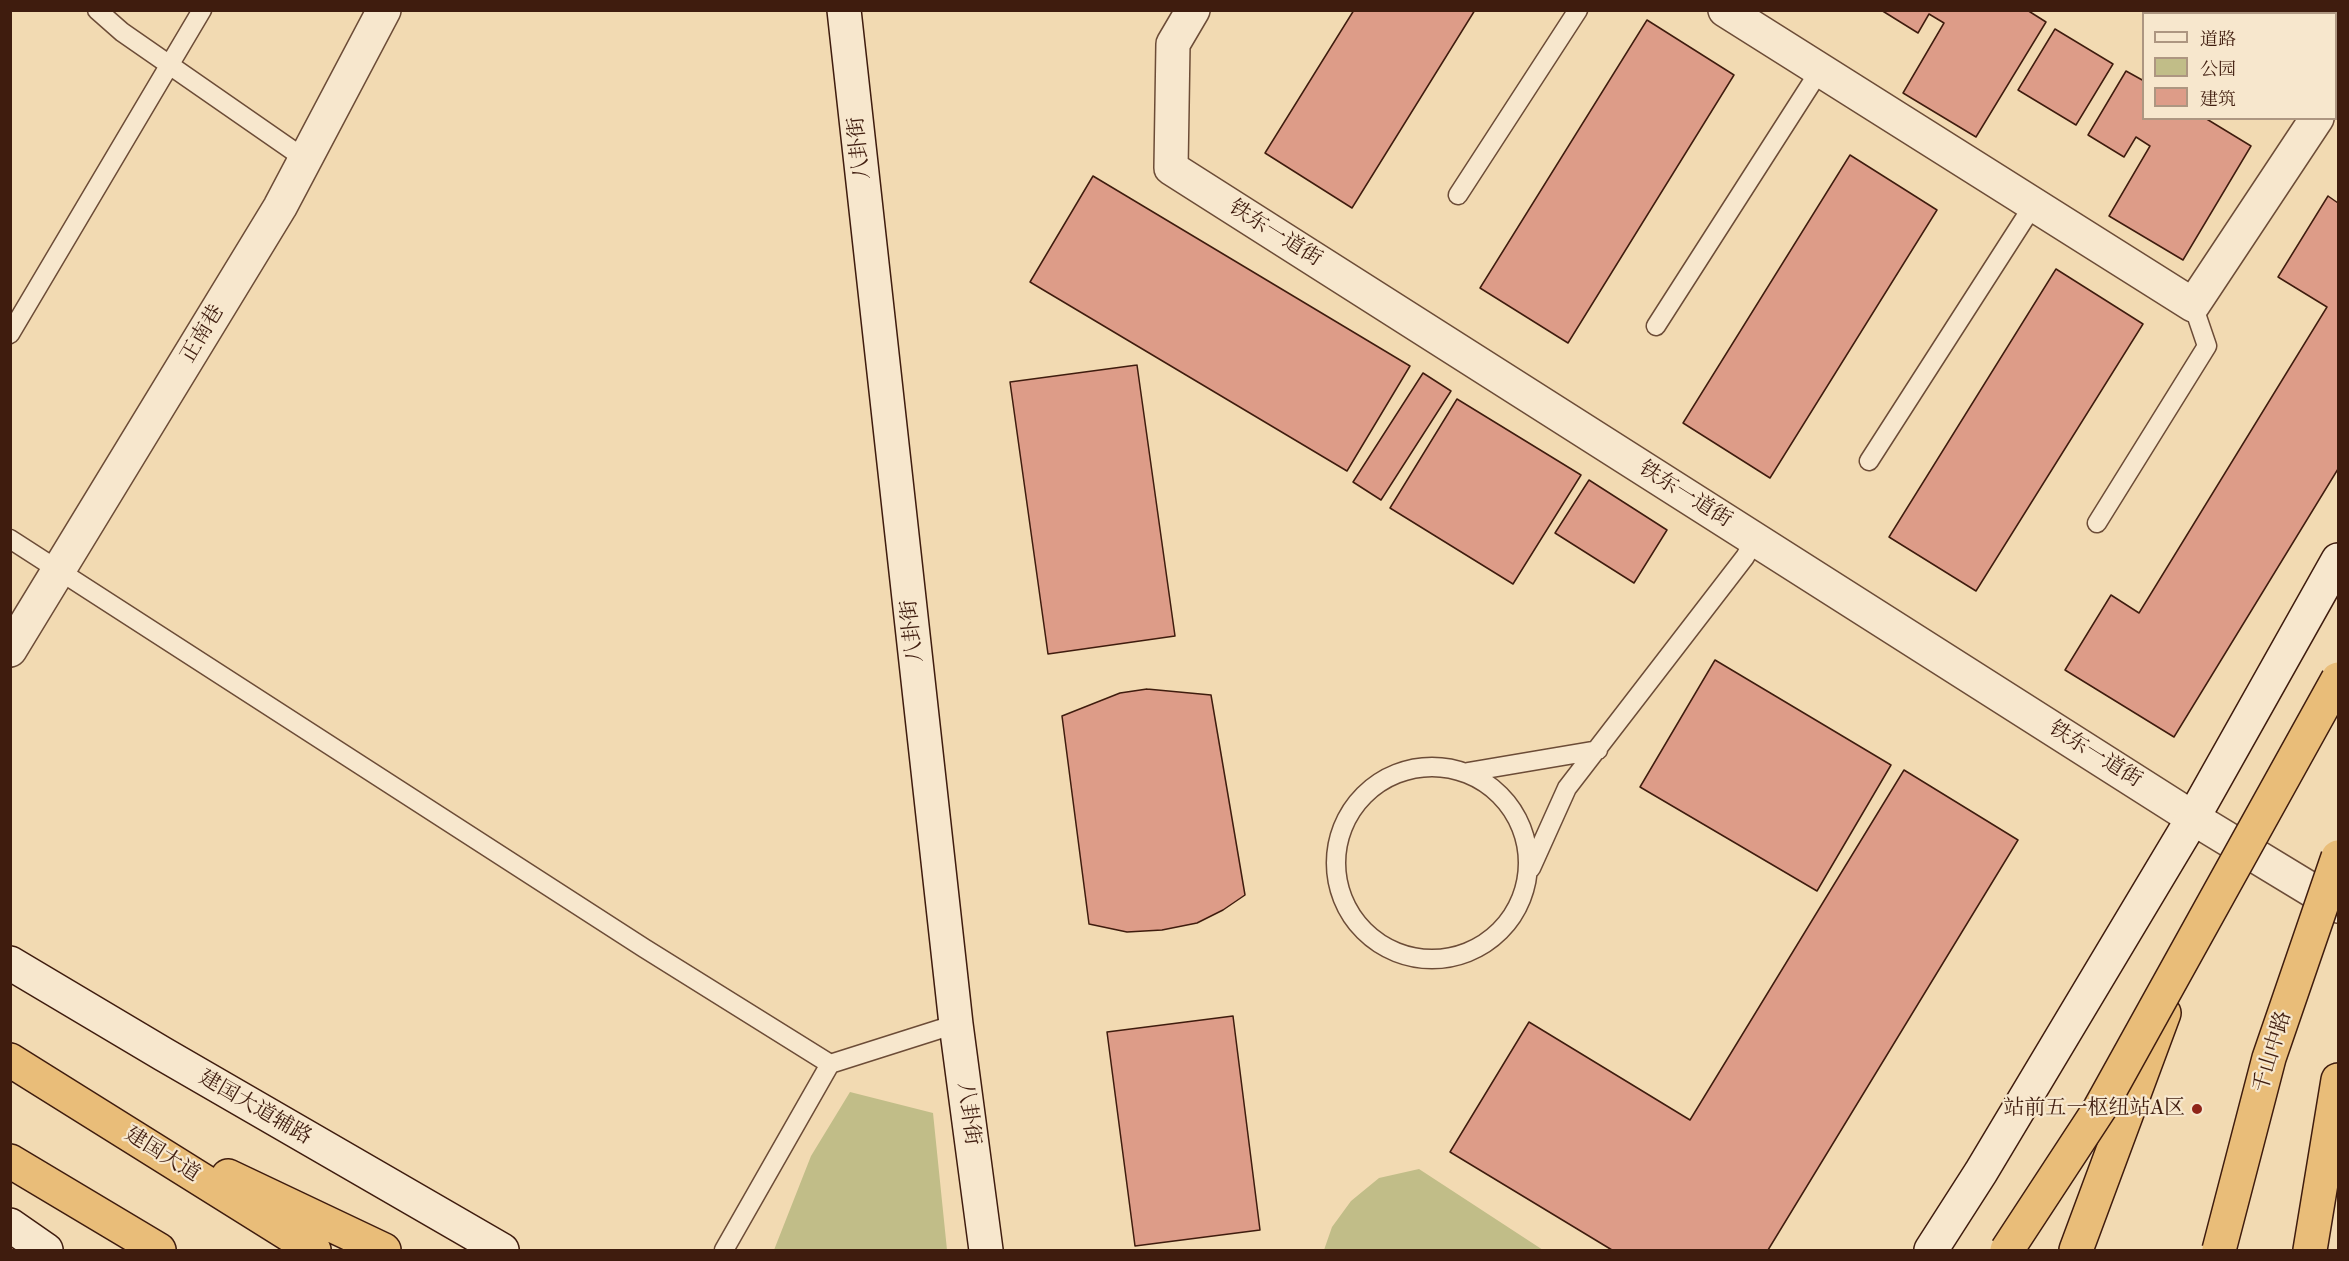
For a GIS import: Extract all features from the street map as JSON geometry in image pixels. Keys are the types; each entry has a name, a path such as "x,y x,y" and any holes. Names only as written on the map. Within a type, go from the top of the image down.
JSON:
{"main road":[{"path":"2007,1251 2100,1108 2338,679"},
{"name":"千山中路","path":"2219,1251 2269,1058 2338,857"},
{"path":"2076,1251 2186,952"},
{"name":"建国大道","path":"10,1060 314,1251"},
{"path":"2310,1251 2338,1080"},
{"path":"85,1106 384,1251"},
{"path":"10,1161 159,1251"}],"street":[{"name":"正南巷","path":"10,650 280,207 384,10"},
{"name":"八卦街","path":"844,10 956,1024 986,1251"},
{"name":"铁东一道街","path":"1193,10 1173,44 1171,168 2193,818 2338,906"},
{"path":"1725,10 2193,305 2316,120"},
{"path":"1931,1251 1981,1172 2193,818 2338,560"},
{"name":"建国大道辅路","path":"10,963 502,1251"},
{"path":"10,1226 46,1251"}],"lane":[{"path":"97,10 122,32 305,159"},
{"path":"10,334 202,10"},
{"path":"1458,195 1578,10"},
{"path":"1656,326 1820,70"},
{"path":"1869,461 2034,204"},
{"path":"2097,523 2206,345 2193,305"},
{"path":"10,539 60,569 644,948 830,1064"},
{"path":"1529,872 1527,841 1515,812 1495,788 1468,772 1438,765 1406,769 1376,783 1353,807 1339,836 1335,869 1343,901 1361,929 1387,949 1418,959 1450,958 1479,948 1504,929 1521,902 1529,872 1567,789 1745,557 1755,539"},
{"path":"1468,772 1598,750"},
{"path":"724,1251 830,1064 956,1024"}],"green space":[{"path":"850,1092 933,1113 947,1250 774,1250 811,1156"},
{"path":"1419,1169 1543,1250 1324,1250 1332,1227 1351,1201 1379,1178"}],"building":[{"path":"1354,10 1475,10 1352,208 1265,153"},
{"path":"1881,10 2027,10 2046,22 1976,137 1903,93 1944,23 1929,14 1918,33"},
{"path":"1647,20 1734,75 1568,343 1480,288"},
{"path":"2055,29 2113,64 2076,125 2018,90"},
{"path":"2126,71 2142,80 2142,120 2208,120 2251,146 2183,260 2109,216 2150,146 2136,137 2124,157 2088,135"},
{"path":"1850,155 1937,210 1770,478 1683,423"},
{"path":"1093,176 1410,366 1347,471 1030,282"},
{"path":"2328,196 2338,203 2338,469 2174,737 2065,670 2111,595 2139,613 2327,307 2278,277"},
{"path":"2056,269 2143,324 1976,591 1889,537"},
{"path":"1137,365 1175,636 1048,654 1010,382"},
{"path":"1423,373 1451,391 1381,500 1353,482"},
{"path":"1457,399 1581,475 1513,584 1390,508"},
{"path":"1589,480 1667,530 1634,583 1555,533"},
{"path":"1715,660 1891,765 1817,891 1640,787"},
{"path":"1147,689 1211,695 1245,895 1223,910 1197,923 1162,930 1127,932 1089,924 1062,716 1120,693"},
{"path":"1904,770 2018,840 1768,1250 1612,1250 1450,1152 1529,1022 1690,1120"},
{"path":"1233,1016 1260,1230 1135,1246 1107,1032"}],"place":[{"name":"站前五一枢纽站A区","path":"2197,1109"}]}
